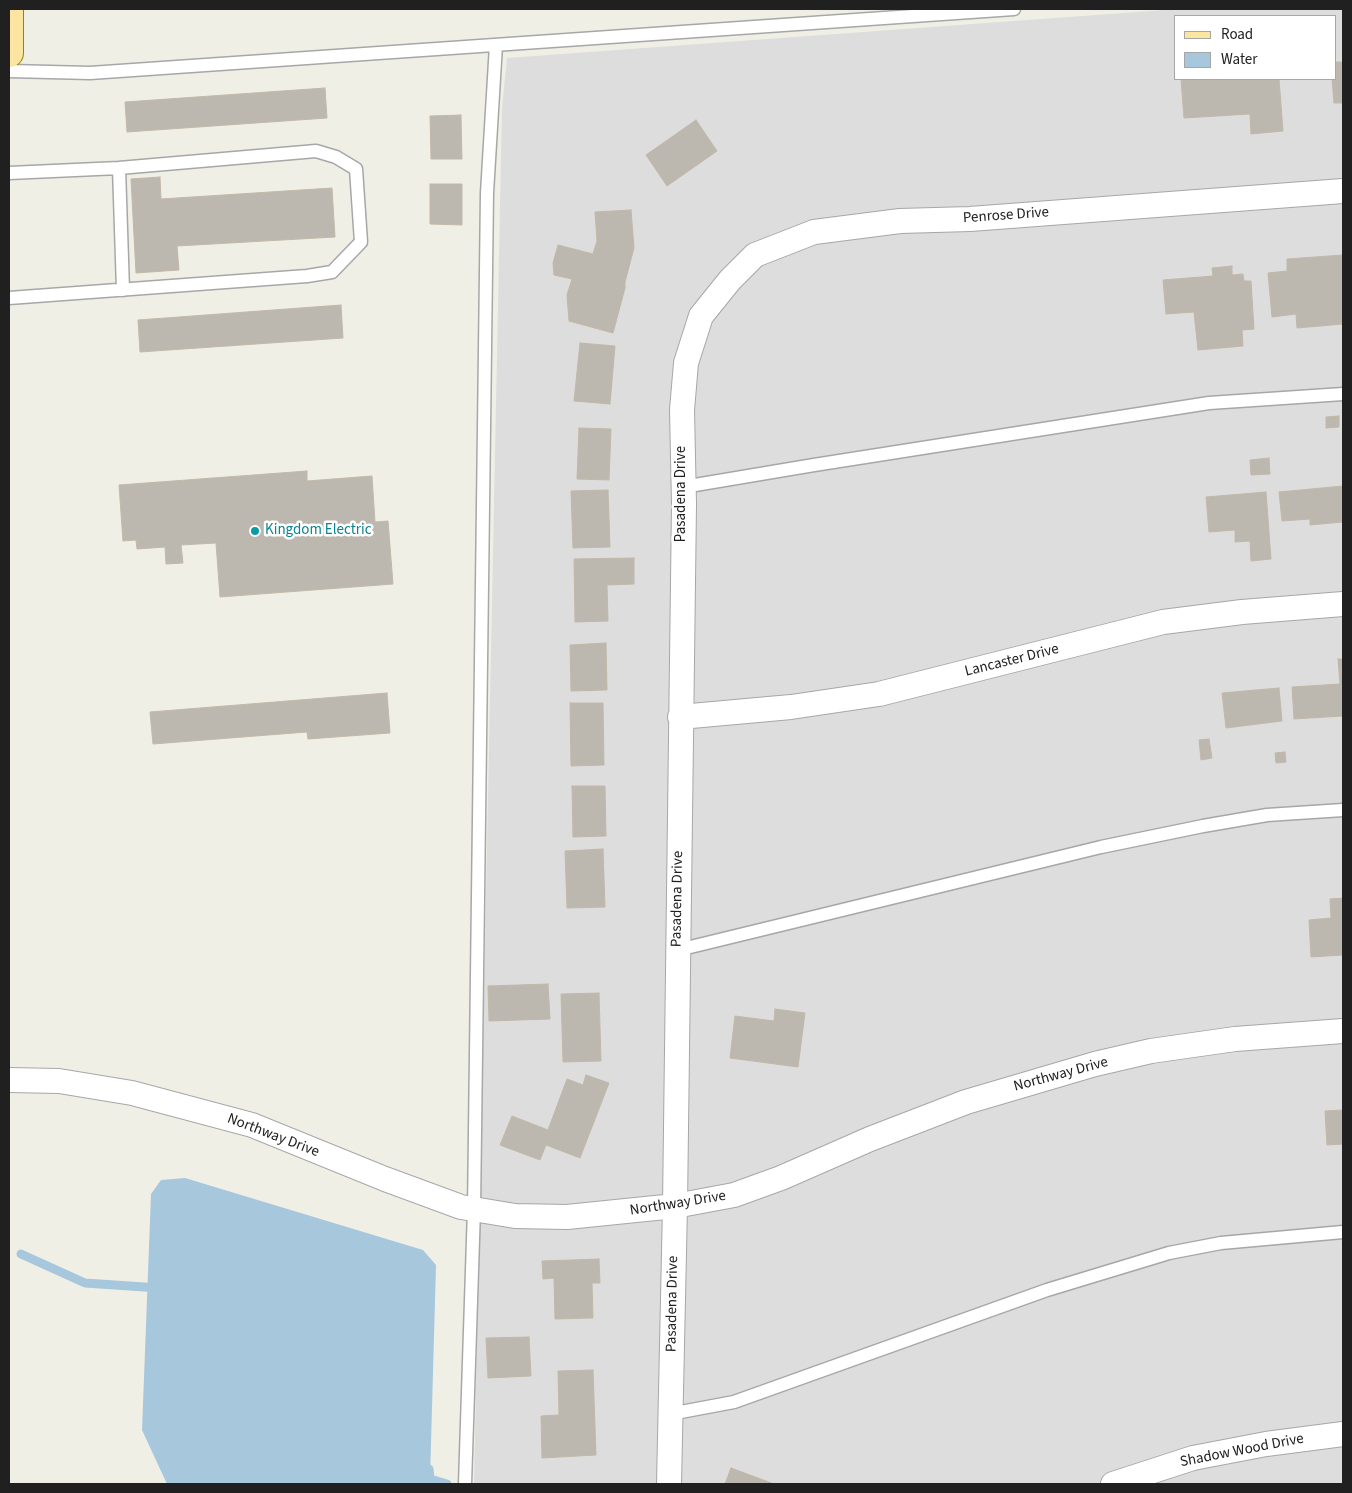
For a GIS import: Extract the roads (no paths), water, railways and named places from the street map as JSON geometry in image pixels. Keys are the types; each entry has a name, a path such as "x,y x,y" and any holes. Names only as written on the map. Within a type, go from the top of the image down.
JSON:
{"main road":[{"path":"9,9 9,53"}],"street":[{"name":"Penrose Drive","path":"701,316 730,280 755,255 814,232 900,221 970,219 1343,190"},
{"name":"Pasadena Drive","path":"669,1484 675,1206 683,487 682,410 686,363 701,316"},
{"name":"Lancaster Drive","path":"680,717 791,707 879,694 1163,622 1242,612 1343,604"},
{"name":"Northway Drive","path":"9,1080 59,1081 132,1092 252,1125 385,1180 461,1207 515,1216 567,1217 675,1206 734,1195 781,1178 870,1139 966,1102 1095,1064 1151,1052 1235,1039 1343,1031"},
{"name":"Shadow Wood Drive","path":"1113,1484 1192,1458 1266,1444 1343,1434"}],"lane":[{"path":"9,71 90,73 1014,9"},
{"path":"465,1484 474,1209 487,193 496,45"},
{"path":"9,173 119,168 316,151 336,157 356,169 361,242 332,272 308,276 9,298"},
{"path":"119,168 123,290"},
{"path":"683,487 824,463 1209,404 1343,394"},
{"path":"678,950 1091,850 1166,834 1267,815 1343,810"},
{"path":"670,1414 734,1402 1047,1290 1169,1253 1221,1243 1343,1232"}],"water":[{"path":"185,1178 423,1250 436,1265 430,1479 428,1484 167,1484 142,1430 151,1194 161,1180"}],"waterway":[{"path":"21,1254 85,1283 159,1288"},
{"path":"429,1469 430,1479 447,1484"}],"place":[{"name":"Kingdom Electric","path":"255,531"}]}
